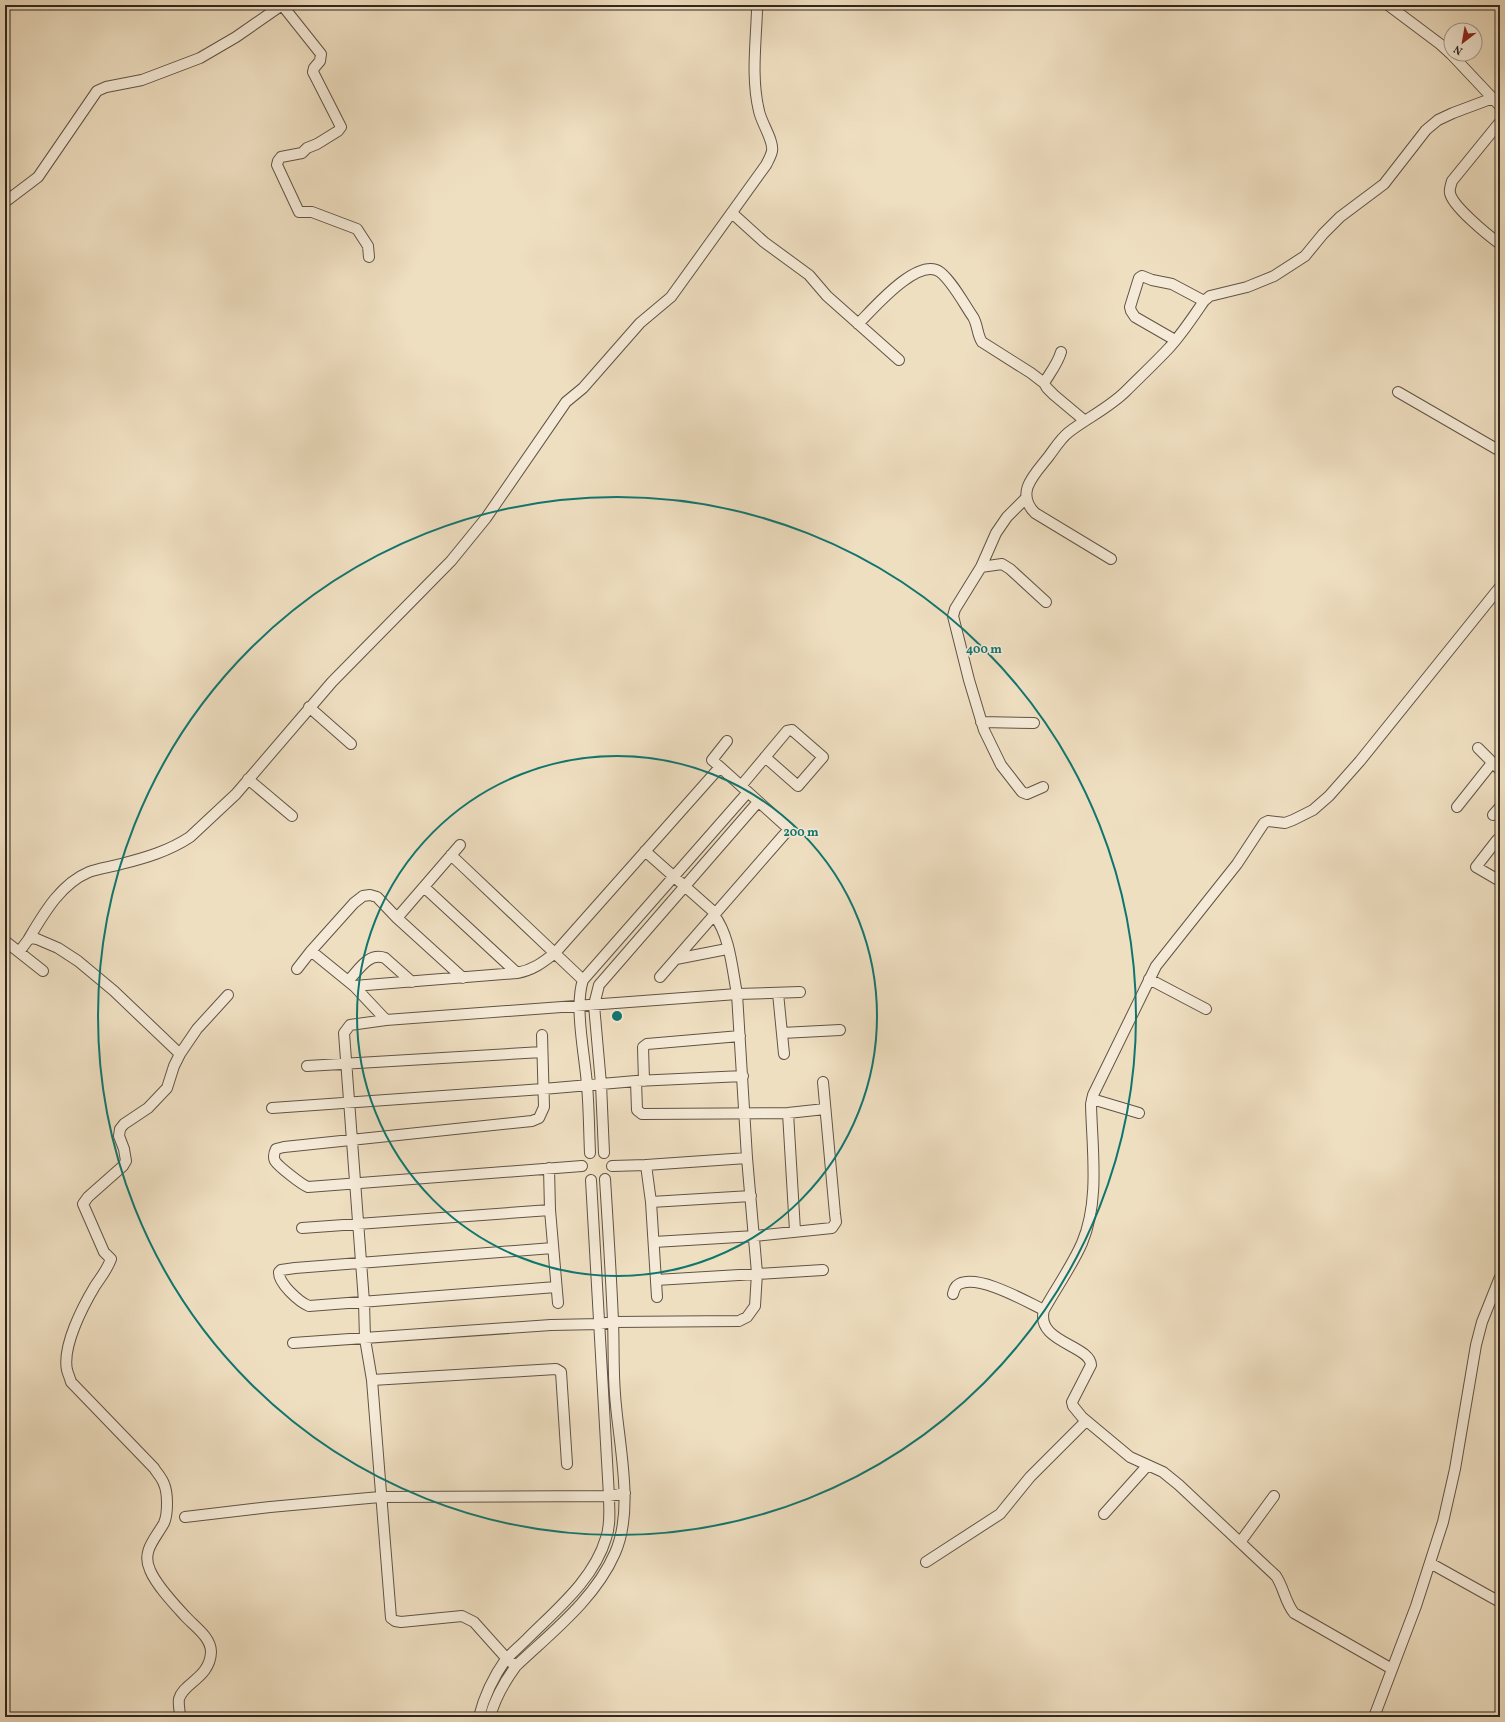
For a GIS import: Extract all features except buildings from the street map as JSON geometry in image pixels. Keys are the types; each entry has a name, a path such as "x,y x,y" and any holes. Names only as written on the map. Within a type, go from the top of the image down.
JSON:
{"street":[{"path":"5,202 38,177 97,91 106,87 142,80 200,58 236,37 282,5 321,54 320,61 314,68 313,72 341,127 338,131 317,144 307,148 302,153 281,157 277,165 299,212 312,212 357,229 368,246 369,257"},
{"path":"19,952 56,897 79,878 88,872 138,860 181,843 190,837 236,794 310,707 364,648 421,592 466,544 486,518 560,408 583,388 640,323 671,297 766,165 772,152 770,140 759,111 756,92 755,55 757,10 759,5"},
{"path":"1388,5 1443,47"},
{"path":"1111,559 1035,513 1029,507 1026,498 1030,479 1068,433 1115,401 1124,393 1175,340 1204,301 1210,296 1274,276 1305,256 1323,234 1340,217 1384,184 1426,130 1438,120 1453,113 1497,102 1459,62"},
{"path":"1500,122 1452,181 1450,194 1460,209 1500,244"},
{"path":"732,213 764,242 808,275 827,296 899,360"},
{"path":"858,324 908,277 922,270 936,269 941,272 948,281 977,322 979,337 982,342 1015,361 1044,383 1050,392 1085,421"},
{"path":"1175,340 1136,317 1131,311 1130,307 1140,276 1172,284 1204,301"},
{"path":"1044,383 1059,360 1061,352"},
{"path":"1398,392 1500,451"},
{"path":"1026,498 1007,518 996,533 981,567 955,609 953,616 969,680 982,722 1000,765 1020,791 1027,794 1043,787"},
{"path":"981,567 1002,564 1033,589 1046,602"},
{"path":"1392,1669 1294,1613 1287,1602 1281,1583 1276,1576 1241,1542 1163,1472 1130,1457 1086,1421 1073,1406 1072,1402 1091,1365 1091,1360 1063,1342 1044,1326 1041,1318 1044,1310 1082,1244 1088,1224 1092,1204 1093,1188 1092,1098 1149,979 1162,958 1236,864 1264,823 1268,821 1285,823 1293,820 1313,810 1329,796 1365,755 1500,588"},
{"path":"310,707 351,744"},
{"path":"982,722 1034,723"},
{"path":"590,1153 587,1085 582,1043 580,1006 583,980 673,877 745,789 765,757 786,731 792,730 823,757 798,786 765,757"},
{"path":"660,977 789,829 712,760 727,741"},
{"path":"1478,748 1500,770"},
{"path":"1457,807 1492,762"},
{"path":"351,984 412,982 530,971 555,953 720,767"},
{"path":"248,779 292,816"},
{"path":"604,1153 601,1084 594,1006 599,985 758,802"},
{"path":"1493,815 1500,807"},
{"path":"1500,842 1497,840 1476,867 1500,881"},
{"path":"397,918 460,845"},
{"path":"644,851 716,913"},
{"path":"451,855 583,980"},
{"path":"424,887 517,973"},
{"path":"298,969 311,951 363,896 370,894 377,897 397,918 463,978"},
{"path":"293,1343 551,1325 600,1324 613,1322 740,1321 747,1317 755,1306 757,1273 755,1236 747,1158 737,994 727,949 726,936 714,915 716,913"},
{"path":"28,940 37,939 58,948 78,961 114,991 180,1054"},
{"path":"5,941 43,971"},
{"path":"676,958 727,949"},
{"path":"311,951 351,984 386,1020"},
{"path":"351,984 368,959 373,956 385,958 412,982"},
{"path":"1149,979 1206,1009"},
{"path":"516,1666 507,1659 474,1622 462,1616 401,1622 395,1621 391,1618 380,1497 372,1380 365,1339 356,1183 344,1033 350,1024 386,1020 594,1006 737,994 800,992"},
{"path":"778,993 784,1054"},
{"path":"180,1717 179,1700 181,1694 204,1672 211,1653 206,1638 181,1611 154,1578 149,1569 148,1553 150,1543 164,1522 167,1495 164,1484 154,1468 71,1382 67,1370 67,1356 69,1343 80,1314 95,1286 107,1271 111,1259 104,1252 83,1204 88,1197 123,1166 126,1161 124,1149 118,1136 120,1129 124,1124 148,1108 167,1088 174,1066 180,1054 197,1029 228,995"},
{"path":"782,1032 840,1030"},
{"path":"542,1035 544,1107 539,1118 532,1121 284,1147 276,1149 274,1155 275,1161 308,1187 582,1166"},
{"path":"740,1036 647,1044 643,1047 637,1110 642,1114 744,1114 788,1113 825,1109"},
{"path":"307,1066 542,1052"},
{"path":"272,1108 350,1101 543,1089 640,1081 743,1076"},
{"path":"654,1242 755,1236 795,1231 826,1230 832,1228 836,1222 823,1082"},
{"path":"1092,1098 1139,1113"},
{"path":"788,1113 795,1231"},
{"path":"595,1151 604,1153 610,1158 612,1166 610,1174 605,1179 598,1181 591,1180 585,1174 582,1166 586,1156 590,1153 595,1151"},
{"path":"612,1166 747,1158"},
{"path":"646,1165 651,1202 657,1297"},
{"path":"549,1168 550,1210 558,1303"},
{"path":"490,1717 499,1693 516,1666 586,1599 608,1567 621,1537 624,1519 625,1494 614,1392 613,1322 605,1179"},
{"path":"479,1717 497,1673 507,1659 566,1601 600,1554 607,1537 610,1521 609,1496 591,1180"},
{"path":"651,1202 751,1196"},
{"path":"302,1228 550,1210"},
{"path":"553,1248 295,1268 281,1270 278,1276 302,1304 309,1306 556,1287"},
{"path":"656,1280 823,1270"},
{"path":"1374,1717 1416,1606 1449,1498 1478,1334 1500,1277"},
{"path":"952,1294 958,1284 966,1282 983,1284 999,1287 1044,1310"},
{"path":"372,1380 556,1369 561,1372 567,1464"},
{"path":"926,1562 1000,1514 1030,1477 1086,1421"},
{"path":"1104,1514 1147,1466"},
{"path":"185,1517 270,1507 380,1497 609,1496 625,1494"},
{"path":"1241,1542 1274,1496"},
{"path":"1430,1563 1500,1602"}]}
